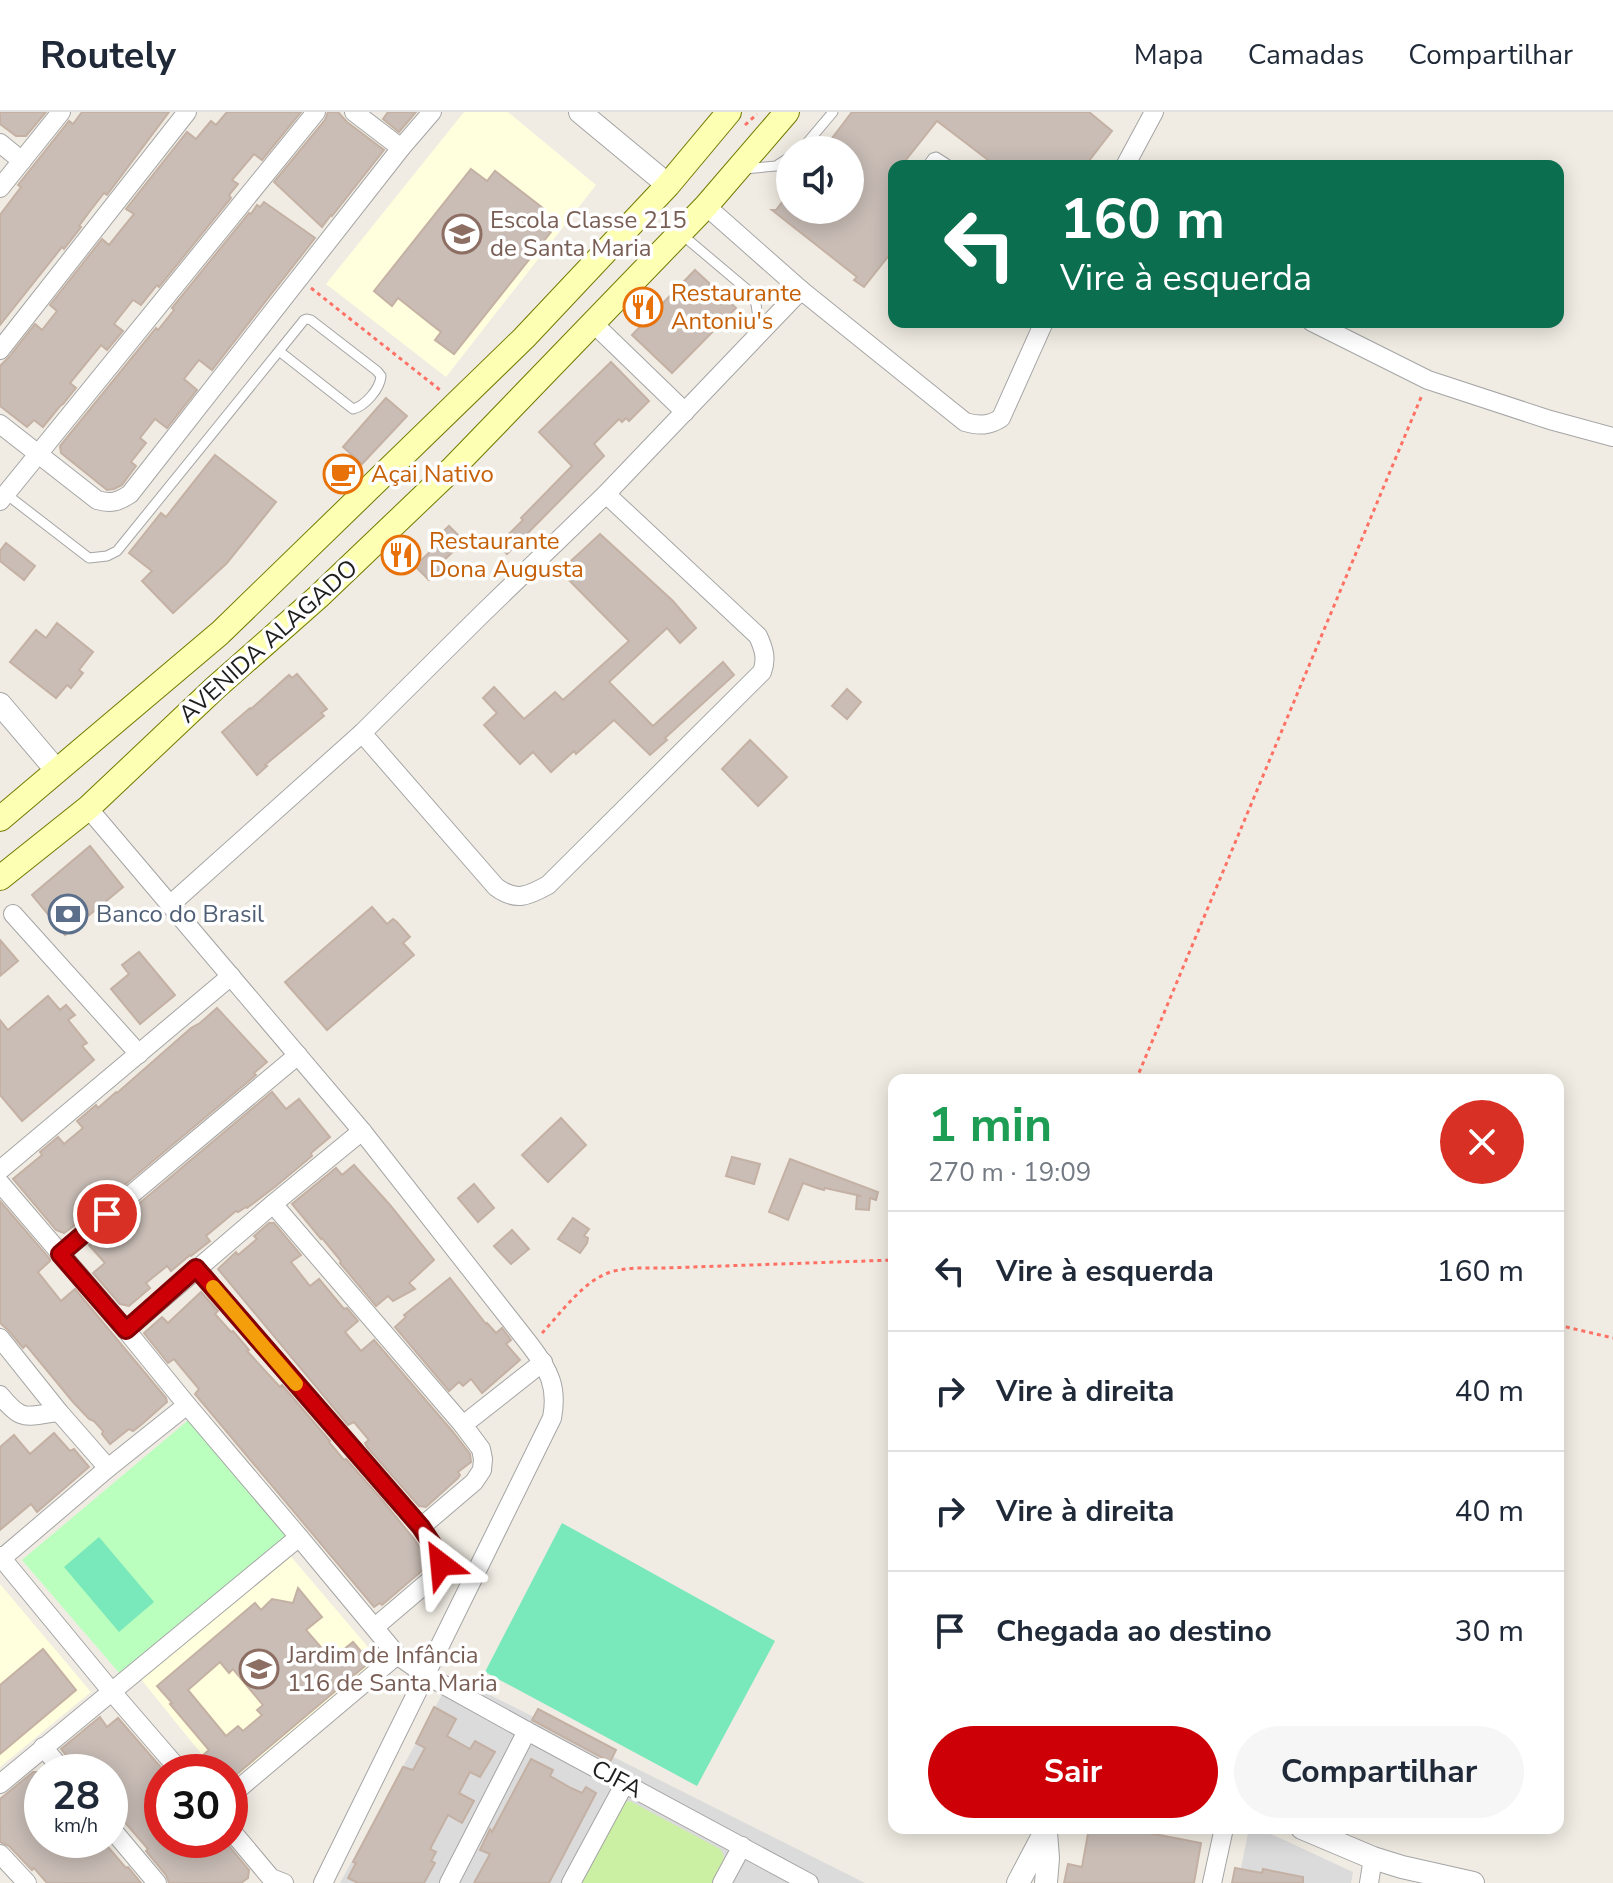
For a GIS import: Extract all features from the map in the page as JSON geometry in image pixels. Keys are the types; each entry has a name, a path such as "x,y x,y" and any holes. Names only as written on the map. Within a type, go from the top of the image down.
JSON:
{"main road":[{"name":"AVENIDA ALAGADO","path":"0,819 220,633 524,338 668,185 729,112"},
{"name":"AVENIDA ALAGADO","path":"0,878 88,808 451,470 706,206 787,112"},
{"path":"220,633 228,652 236,658 247,659"},
{"path":"189,659 206,668 215,688"}],"street":[{"path":"0,188 61,112"},
{"path":"0,350 187,112"},
{"path":"3,498 316,112"},
{"path":"354,112 401,148"},
{"path":"0,424 97,500 110,503 130,494 432,112"},
{"path":"580,112 668,185"},
{"path":"1128,160 1154,112"},
{"path":"0,143 22,161"},
{"path":"706,206 801,290 965,422 977,426 1001,418 1041,328"},
{"path":"171,904 362,733 606,494 801,290"},
{"path":"593,323 685,412"},
{"path":"1324,328 1428,380 1536,416 1613,437"},
{"path":"362,733 496,887 507,895 518,896 531,895 548,885 762,672 765,662 758,636 606,494"},
{"path":"0,704 57,771"},
{"path":"88,808 362,1131 543,1362 552,1381 555,1402 552,1418 323,1883"},
{"path":"13,914 139,1054"},
{"path":"0,1170 231,976"},
{"path":"60,1254 298,1055"},
{"path":"126,1330 362,1131"},
{"name":"CJFA","path":"0,1183 397,1655 424,1674 809,1883"},
{"path":"273,1204 481,1449 482,1470 474,1482 421,1527"},
{"path":"196,1268 421,1527 438,1553 441,1564 435,1576 375,1627"},
{"path":"0,1338 108,1468"},
{"path":"463,1425 543,1362"},
{"path":"0,1395 20,1415 59,1412"},
{"path":"165,1754 1,1558 187,1405"},
{"path":"0,1784 299,1537"},
{"path":"248,1781 397,1655"},
{"path":"449,1883 527,1731"},
{"path":"43,1747 49,1754"},
{"path":"571,1883 625,1783"},
{"path":"1018,1883 1044,1834"},
{"path":"1046,1834 1046,1883"},
{"path":"1212,1883 1223,1834"},
{"path":"1316,1834 1373,1858 1473,1883"},
{"path":"722,1883 742,1846"},
{"path":"128,1848 157,1883"},
{"path":"248,1850 274,1881"},
{"path":"0,1854 27,1883"},
{"path":"1369,1883 1373,1858"}],"lane":[{"path":"813,136 833,112"},
{"path":"736,170 776,166"},
{"path":"680,233 750,292 756,304 760,333"},
{"path":"3,498 89,558 107,556 117,551 304,320 311,320 377,371 381,383 363,405 353,409 279,351"}],"path":[{"path":"299,278 456,403"},
{"path":"1139,1074 1428,380"},
{"path":"530,1345 582,1291 611,1272 634,1267 888,1260"},
{"path":"1564,1326 1613,1338"}],"shaded area":[{"name":"Escola Classe 215 de Santa Maria","path":"464,112 508,112 596,185 446,377 326,284"},
{"name":"Jardim de Infância 116 de Santa Maria","path":"288,1553 379,1660 248,1767 248,1754 201,1754 140,1678"},
{"path":"0,1584 91,1692 0,1767"},
{"path":"452,1676 865,1883 340,1883"},
{"path":"1248,1834 1271,1834 1353,1872 1351,1883 1238,1883"}],"green space":[{"path":"192,1417 290,1533 121,1675 22,1560"},
{"path":"562,1523 775,1641 697,1786 485,1672"},
{"path":"99,1537 154,1602 119,1632 64,1567"},
{"path":"630,1801 720,1849 724,1862 714,1883 580,1883 624,1802"}],"building":[{"path":"0,112 46,112 26,136 16,136 0,124"},
{"path":"82,112 169,112 107,195 104,193 64,249 62,247 0,325 0,215 21,187 18,185 69,121 73,124"},
{"path":"227,112 301,112 262,160 254,154 232,180 238,184 229,195 231,198 159,287 157,285 141,305 133,300 114,324 123,331 107,350 101,345 70,383 76,388 43,427 34,420 27,427 0,406 0,366 35,324 42,330 57,311 50,305 102,239 109,245 134,214 126,209 187,132 196,139 211,121 216,125"},
{"path":"328,112 338,112 384,150 322,227 274,182 325,120"},
{"path":"388,112 416,112 399,132 383,119"},
{"path":"852,112 1089,112 1112,131 1090,160 988,160 937,121 906,160 888,160 888,257 864,287 854,280 857,277 790,224 864,224 864,136 834,136"},
{"path":"471,169 487,181 495,171 544,209 535,219 551,232 454,354 435,340 441,332 398,298 392,306 374,291"},
{"path":"264,202 315,238 212,370 199,360 184,379 197,390 167,428 155,419 140,438 146,443 131,462 136,466 122,485 107,490 61,453 60,446 156,328 158,330 174,310 172,308 249,213"},
{"path":"695,270 736,308 672,373 632,335"},
{"path":"611,362 649,401 629,421 619,419 594,444 604,456 507,554 498,545 572,466 539,432"},
{"path":"386,398 407,416 362,464 343,447"},
{"path":"215,455 276,502 227,563 173,613 142,581 152,571 129,553 161,513 166,517"},
{"path":"449,526 464,541 439,565 442,568 429,580 415,566 434,548 430,544"},
{"path":"600,534 673,601 696,628 680,643 667,628 609,682 653,726 723,662 734,675 650,755 614,720 551,772 533,752 520,764 484,725 497,713 483,698 494,687 524,719 555,692 563,700 629,641 560,571"},
{"path":"6,543 35,566 24,580 0,561 0,551"},
{"path":"57,623 93,652 79,670 83,673 71,688 67,685 56,698 10,662 36,630 46,638"},
{"path":"297,674 327,709 321,713 324,716 257,775 222,732 289,675 292,678"},
{"path":"847,689 861,702 847,719 832,706"},
{"path":"750,740 787,777 758,806 722,769"},
{"path":"90,846 123,887 65,935 32,895"},
{"path":"372,907 387,924 393,919 397,922 410,937 403,943 414,955 327,1030 285,982"},
{"path":"0,940 18,961 0,976"},
{"path":"139,952 175,995 140,1024 111,989 129,974 122,965"},
{"path":"48,996 60,1010 66,1005 75,1015 68,1020 87,1043 82,1046 94,1060 22,1121 0,1095 0,1020 8,1030"},
{"path":"217,1008 267,1062 254,1073 256,1075 91,1213 64,1233 56,1230 13,1179 58,1137 64,1144 83,1128 77,1121 117,1093"},
{"path":"272,1092 286,1109 299,1099 330,1137 276,1186 247,1208 236,1211 206,1236 210,1241 171,1271 167,1266 146,1283 150,1288 129,1306 120,1304 93,1273 105,1263 89,1245 106,1231 116,1243 123,1217"},
{"path":"561,1118 586,1145 548,1182 522,1155"},
{"path":"732,1157 760,1164 754,1184 726,1176"},
{"path":"790,1159 878,1192 876,1200 870,1198 869,1210 856,1209 857,1196 861,1196 803,1183 788,1220 769,1212"},
{"path":"354,1165 434,1260 409,1283 415,1289 393,1301 388,1296 376,1306 292,1204 336,1168 342,1175"},
{"path":"474,1184 494,1208 478,1222 458,1198"},
{"path":"0,1201 50,1259 38,1272 61,1301 75,1289 166,1398 167,1402 141,1425 133,1431 129,1429 110,1444 103,1431 73,1402 26,1345 23,1348 0,1323"},
{"path":"573,1218 589,1229 584,1236 588,1238 587,1243 580,1253 558,1239"},
{"path":"269,1223 274,1223 301,1255 291,1262 310,1286 319,1279 358,1321 345,1332 361,1351 374,1340 470,1454 471,1462 458,1472 458,1478 426,1507 419,1506 367,1447 365,1443 369,1440 354,1422 348,1425 218,1269 236,1252 238,1255 257,1239 254,1236"},
{"path":"512,1230 529,1249 511,1264 494,1246"},
{"path":"450,1278 486,1324 496,1333 502,1328 511,1340 506,1344 520,1360 482,1393 471,1379 463,1386 459,1382 449,1391 395,1327 406,1317 404,1315"},
{"path":"201,1292 218,1311 215,1314 383,1501 427,1558 425,1568 382,1605 380,1603 374,1607 195,1394 199,1389 174,1359 168,1363 144,1333 162,1317 168,1323"},
{"path":"54,1433 70,1451 74,1449 89,1467 37,1512 31,1504 0,1530 0,1447 14,1435 30,1454"},
{"path":"298,1588 322,1617 306,1630 325,1652 332,1647 338,1654 353,1642 370,1662 248,1765 248,1754 204,1754 209,1750 157,1686 255,1603 261,1610 272,1599 293,1603","holes":["220,1662 229,1673 233,1669 263,1705 257,1710 262,1715 243,1731 238,1726 226,1736 188,1690"]},
{"path":"43,1649 76,1690 0,1754 0,1685"},
{"path":"434,1707 456,1719 447,1736 470,1749 475,1741 495,1752 480,1777 470,1772 459,1793 474,1801 462,1823 448,1815 430,1849 436,1852 431,1861 435,1863 424,1883 358,1883 348,1878 356,1863 353,1862 403,1767 413,1770 425,1748 416,1743"},
{"path":"538,1709 616,1750 610,1762 532,1720"},
{"path":"100,1717 107,1727 118,1718 149,1754 144,1754 144,1844 128,1826 128,1754 65,1754 61,1749"},
{"path":"531,1759 553,1770 550,1776 571,1788 582,1793 586,1787 596,1793 549,1883 474,1883 490,1854 480,1850"},
{"path":"24,1779 24,1858 117,1858 141,1883 47,1883 9,1846 0,1842 0,1799"},
{"path":"1088,1834 1154,1834 1201,1843 1194,1883 1064,1883 1068,1864 1082,1867"},
{"path":"152,1858 239,1858 249,1870 248,1878 241,1883 169,1883"},
{"path":"1235,1868 1262,1873 1263,1869 1303,1877 1303,1883 1232,1883"}],"slow traffic":[{"path":"213,1287 296,1384"}],"place":[{"name":"Escola Classe 215 de Santa Maria","path":"462,234"},
{"name":"Restaurante Antoniu's","path":"643,307"},
{"name":"Açai Nativo","path":"343,474"},
{"name":"Restaurante Dona Augusta","path":"401,555"},
{"name":"Banco do Brasil","path":"68,914"},
{"name":"Jardim de Infância 116 de Santa Maria","path":"259,1669"}],"route":[{"path":"107,1214 60,1254 126,1330 196,1268 421,1527 438,1553 441,1564"}]}
